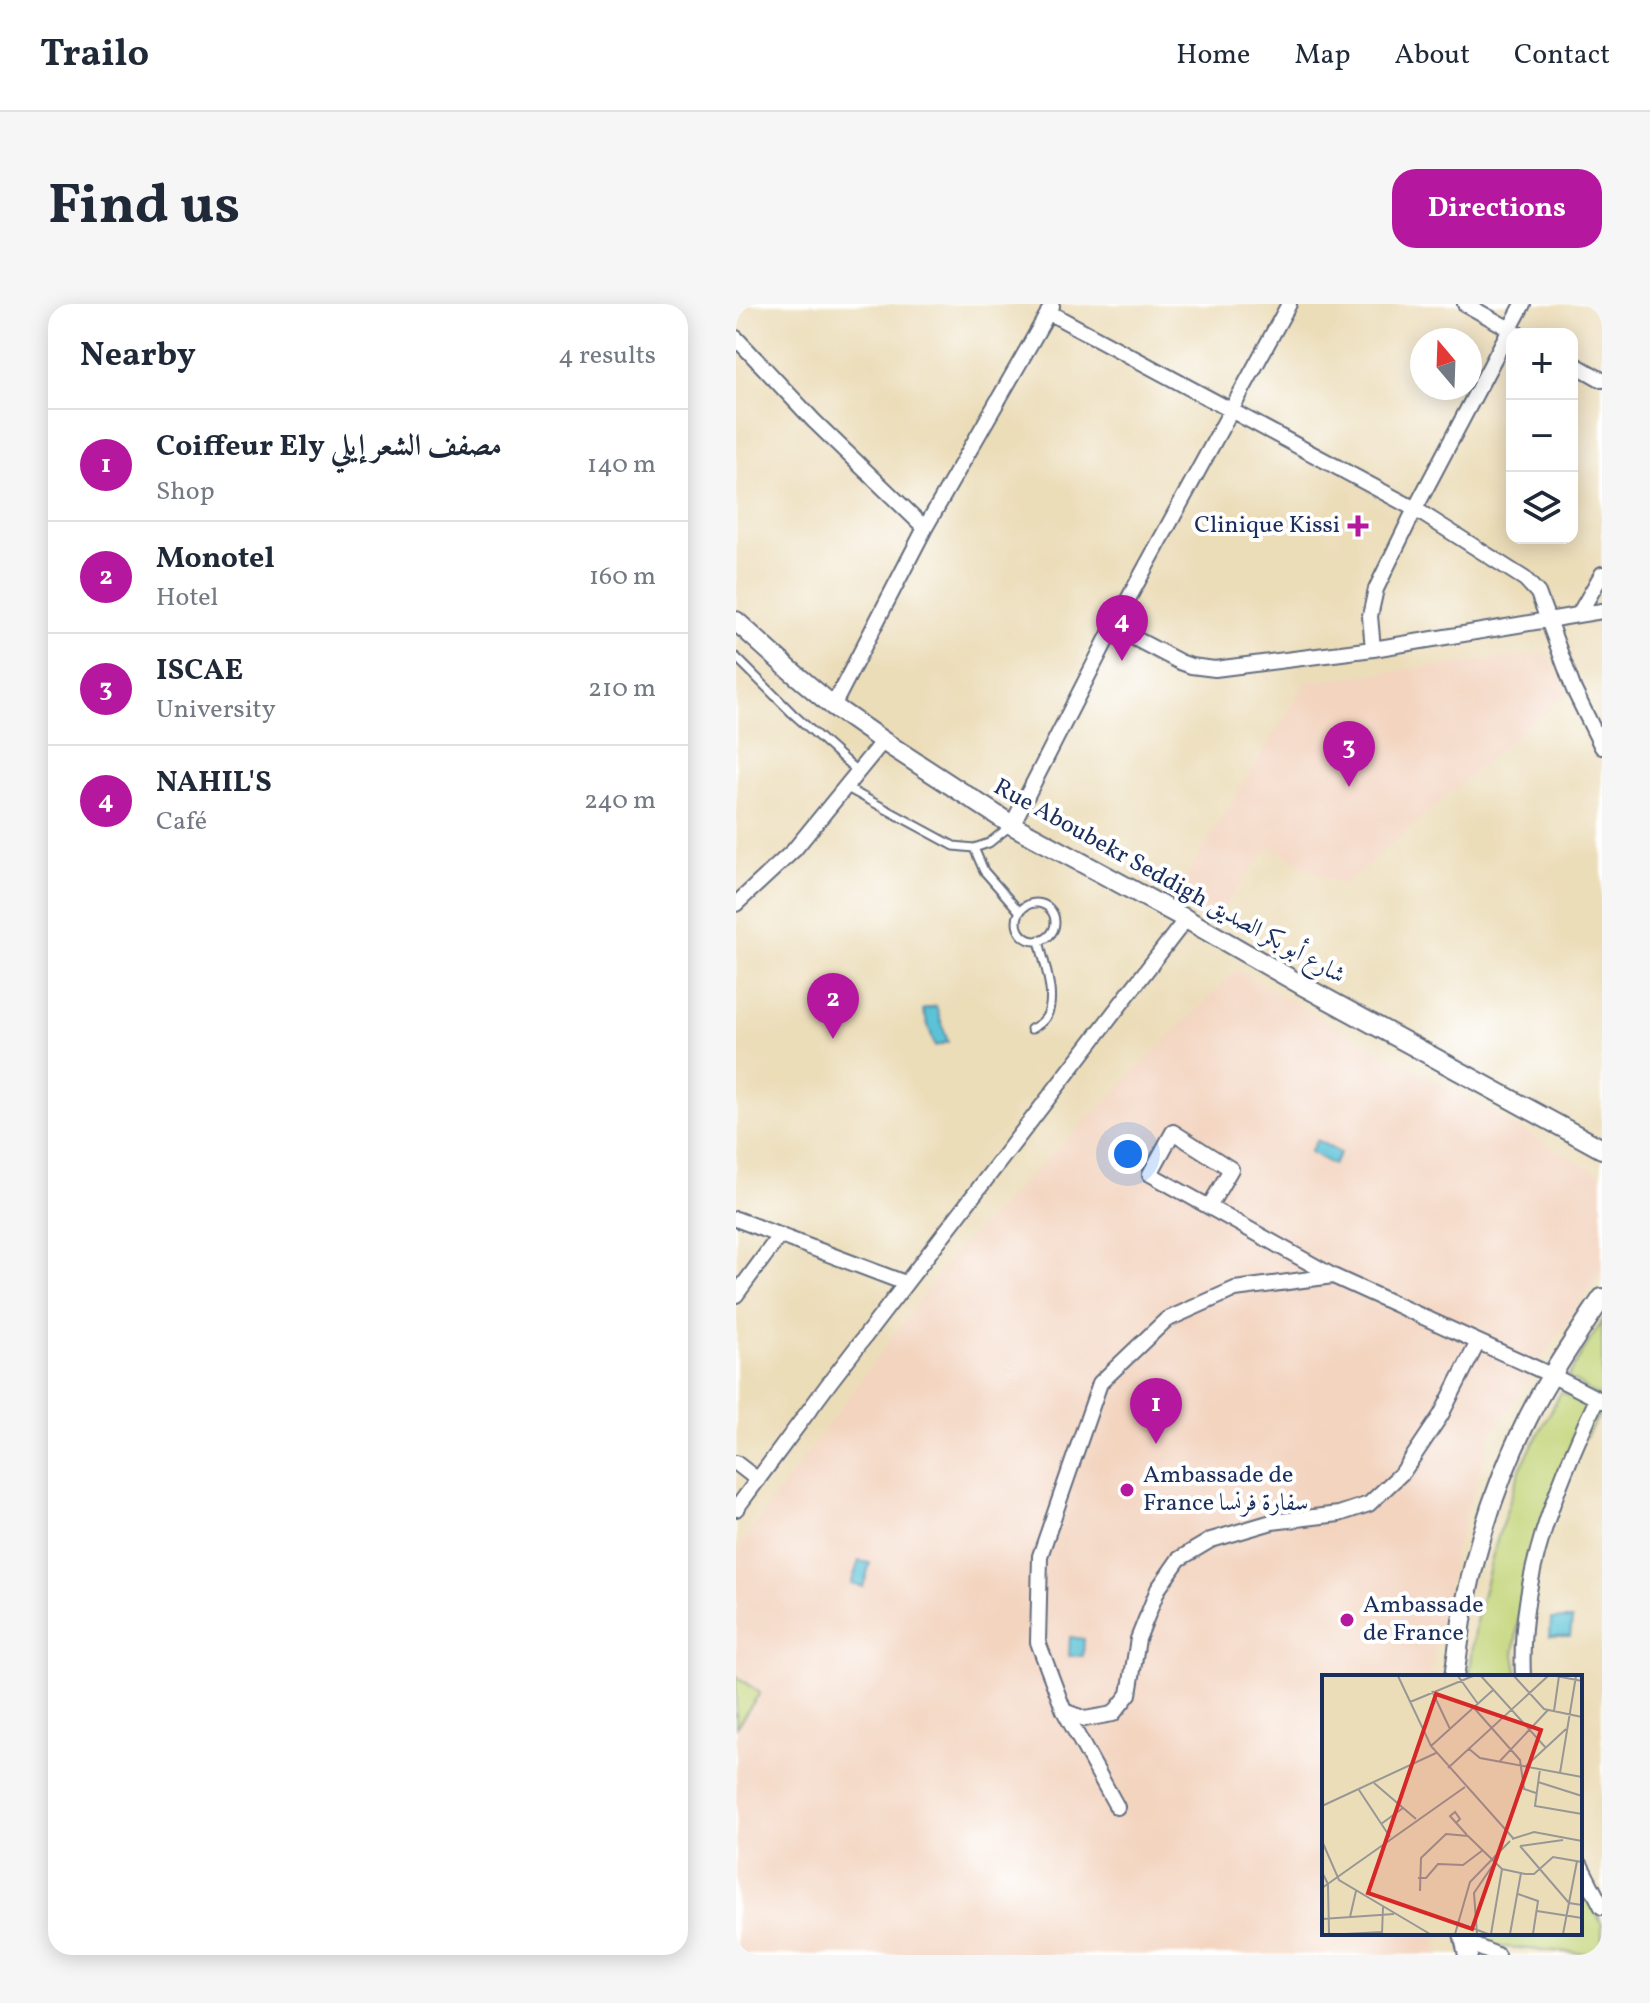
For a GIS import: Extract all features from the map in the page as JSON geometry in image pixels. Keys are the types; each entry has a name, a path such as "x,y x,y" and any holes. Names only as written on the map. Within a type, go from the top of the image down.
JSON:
{"street":[{"path":"1012,825 1113,627 1289,304"},
{"path":"1465,304 1509,328"},
{"path":"1515,328 1523,304"},
{"path":"833,706 925,528 1050,308 1415,509 1525,579 1538,593 1574,690 1602,747"},
{"path":"736,338 814,421 925,528"},
{"path":"1373,649 1370,616 1376,589 1415,509 1506,345"},
{"path":"1578,366 1602,380"},
{"path":"1579,614 1602,574"},
{"path":"1113,627 1180,662 1203,669 1226,669 1373,649 1602,611"},
{"name":"Rue Aboubekr Seddigh شارع أبو بكر الصديق","path":"736,621 833,706 1012,825 1602,1149"},
{"path":"736,904 794,850 883,741"},
{"path":"736,1509 905,1283 1186,919"},
{"path":"1209,1207 1231,1169 1173,1132 1150,1174 1209,1207 1333,1276 1600,1400 1573,1449 1536,1558 1524,1626 1523,1675"},
{"path":"736,1219 905,1283"},
{"path":"736,1295 780,1235"},
{"path":"1117,1807 1064,1711 1038,1642 1040,1556 1100,1383 1166,1320 1235,1289 1333,1276"},
{"path":"1454,1675 1464,1606 1482,1531 1503,1475 1551,1375 1599,1306"},
{"path":"1064,1711 1085,1719 1113,1714 1129,1694 1138,1639 1158,1589 1179,1559 1211,1540 1272,1522 1339,1514 1369,1504 1403,1472 1441,1415 1478,1342"},
{"path":"736,1463 758,1480"},
{"path":"1582,1868 1602,1907"},
{"path":"1465,1943 1497,1955"}],"lane":[{"path":"736,657 858,772"},
{"path":"845,787 954,846 974,848 989,843 1012,825"},
{"path":"974,848 984,871 1020,912"},
{"path":"1034,903 1049,908 1055,923 1047,938 1030,940 1023,935 1018,928 1020,912 1034,903"},
{"path":"1031,1029 1045,1019 1051,1005 1039,940"}],"shaded area":[{"path":"1546,653 1568,691 1342,887 1269,847 1217,916 1174,895 1306,682"},
{"name":"Ambassade de France سفارة فرنسا","path":"1236,970 1602,1175 1602,1270 1491,1436 1454,1556 1430,1675 1322,1675 1322,1935 1434,1935 1440,1955 736,1955 736,1550 957,1249"}],"green space":[{"path":"1602,1321 1602,1392 1599,1397 1568,1377"},
{"path":"1561,1392 1600,1414 1575,1453 1525,1569 1514,1655 1518,1675 1469,1675 1477,1616 1521,1467"},
{"path":"736,1676 760,1693 736,1727"},
{"path":"1582,1880 1602,1925 1602,1955 1479,1945 1477,1935 1582,1935"}],"water":[{"path":"936,1006 948,1042 935,1046 923,1010"},
{"path":"1317,1140 1340,1153 1333,1165 1310,1152"},
{"path":"859,1561 870,1563 863,1587 851,1584"},
{"path":"1551,1619 1572,1619 1570,1636 1550,1636"},
{"path":"1070,1637 1084,1639 1083,1656 1069,1656"}],"place":[{"name":"Clinique Kissi","path":"1358,526"},
{"name":"NAHIL'S","path":"1122,661"},
{"name":"ISCAE","path":"1349,787"},
{"name":"Monotel","path":"833,1039"},
{"name":"Coiffeur Ely مصفف الشعر إيلي","path":"1156,1444"},
{"name":"Ambassade de France سفارة فرنسا","path":"1127,1490"},
{"name":"Ambassade de France","path":"1347,1620"}]}
